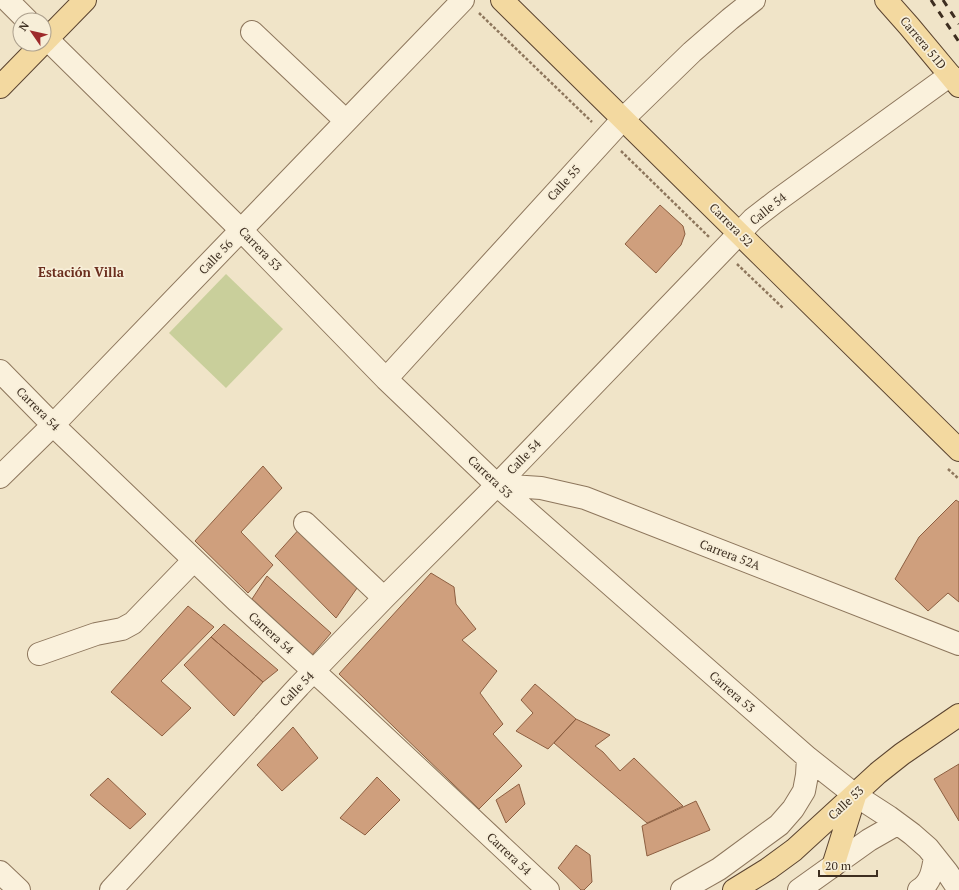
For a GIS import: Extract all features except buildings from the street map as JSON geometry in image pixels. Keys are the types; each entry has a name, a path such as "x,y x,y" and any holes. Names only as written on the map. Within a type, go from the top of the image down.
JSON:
{"main road":[{"path":"52,32 85,0"},
{"name":"Carrera 52","path":"502,0 959,450"},
{"name":"Carrera 51D","path":"886,0 955,81"},
{"path":"0,88 33,52"},
{"name":"Calle 53","path":"732,890 768,869 794,850 902,754 959,715"},
{"path":"833,866 855,795"}],"street":[{"path":"7,0 19,12"},
{"name":"Calle 56","path":"0,477 463,0"},
{"name":"Calle 55","path":"386,378 623,119 692,52 754,0"},
{"path":"252,32 346,121"},
{"name":"Carrera 53","path":"52,48 241,230 386,378 497,485 808,758 855,795 912,834 928,848 959,890"},
{"name":"Calle 54","path":"111,890 313,672 384,598 497,485 753,219 935,86 955,81"},
{"name":"Carrera 54","path":"0,371 238,602 548,890"},
{"name":"Carrera 52A","path":"497,485 541,488 584,498 959,644"},
{"path":"305,523 384,598"},
{"path":"39,654 96,634 122,629 133,623 194,560"},
{"path":"682,890 718,869 779,825 793,809 804,791 808,758"},
{"path":"799,890 869,840 897,824"},
{"path":"919,890 930,878 934,868 935,857"},
{"path":"718,869 732,890"},
{"path":"0,872 19,890"}],"green space":[{"path":"226,274 283,329 226,388 169,333"}],"railway":[{"path":"931,0 959,42"},
{"path":"943,0 959,24"}],"district":[{"name":"Estación Villa","path":"81,272"}]}
